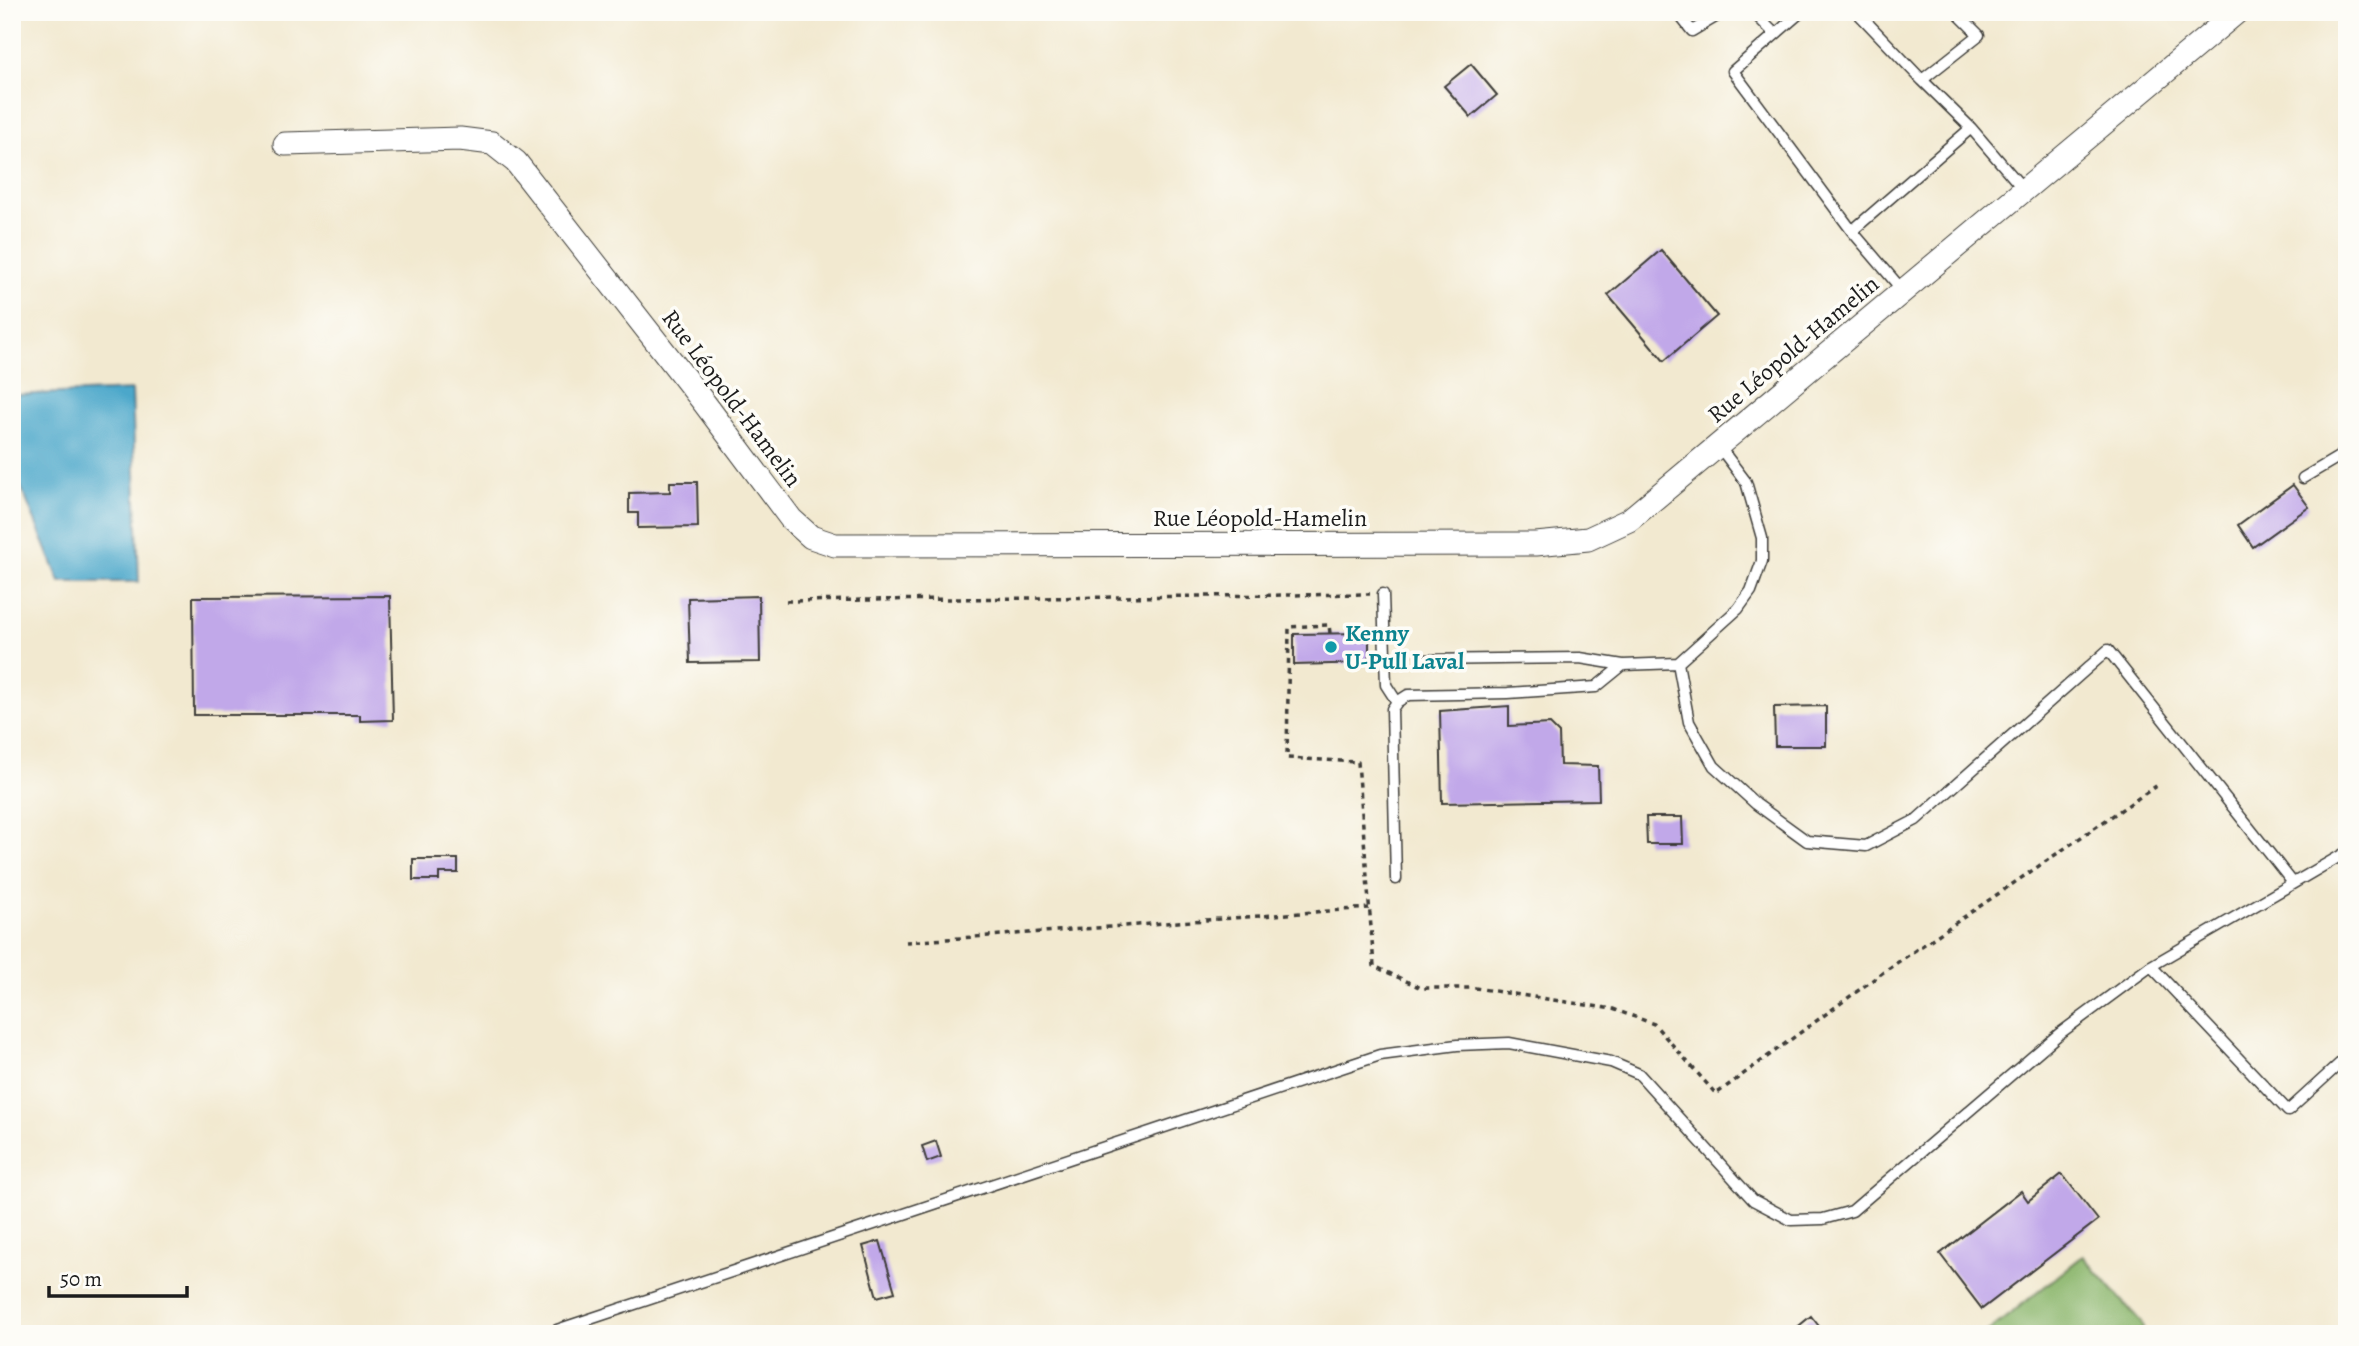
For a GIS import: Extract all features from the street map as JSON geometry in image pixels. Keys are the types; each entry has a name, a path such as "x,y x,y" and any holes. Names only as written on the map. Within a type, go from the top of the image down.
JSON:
{"street":[{"name":"Rue Léopold-Hamelin","path":"285,144 460,139 492,143 516,162 792,519 811,537 835,545 1536,544 1588,540 1629,520 2237,12"}],"lane":[{"path":"1677,12 1692,31 1724,12"},
{"path":"1753,12 1775,34"},
{"path":"1801,12 1734,71 1852,231 1903,291"},
{"path":"1857,12 1971,128 2024,190"},
{"path":"1922,80 1979,35 1956,12"},
{"path":"1852,231 1971,128"},
{"path":"1425,660 1580,658 1623,665 1678,663 1738,609 1751,591 1762,561 1762,538 1746,482 1718,445"},
{"path":"2303,478 2347,452"},
{"path":"1383,594 1386,685 1397,702"},
{"path":"1678,663 1689,722 1714,766 1756,804 1807,841 1866,846 1916,820 2108,650 2293,883"},
{"path":"1395,878 1392,709 1397,702 1408,695 1508,693 1596,687 1623,665"},
{"path":"557,1330 1380,1055 1457,1045 1509,1043 1611,1062 1639,1074 1753,1200 1791,1220 1823,1219 1852,1210 2059,1034 2151,966 2347,852"},
{"path":"2151,966 2288,1111 2347,1057"}],"path":[{"path":"786,601 1383,594"},
{"path":"1330,633 1329,625 1289,627 1292,652 1287,758 1357,762 1374,965 1421,988 1475,988 1613,1009 1654,1024 1716,1094 1885,971 2159,784"},
{"path":"905,942 1369,908"}],"green space":[{"path":"2083,1256 2141,1322 2145,1334 1985,1334"}],"water":[{"path":"132,390 139,582 60,582 12,465 12,395"}],"building":[{"path":"1471,64 1497,95 1471,117 1444,86"},
{"path":"1661,250 1717,316 1664,361 1608,295"},
{"path":"670,482 697,482 698,527 638,528 638,513 629,513 629,493 670,492"},
{"path":"2293,485 2309,507 2253,547 2238,525"},
{"path":"390,596 393,720 360,721 360,715 194,715 193,597"},
{"path":"759,596 760,662 690,663 688,598"},
{"name":"Kenny U-Pull Laval","path":"1369,633 1369,663 1294,665 1294,634"},
{"path":"1509,706 1509,726 1550,724 1559,733 1560,765 1598,766 1599,800 1442,803 1440,711"},
{"path":"1826,706 1826,746 1775,746 1774,707"},
{"path":"1646,817 1682,817 1683,844 1647,844"},
{"path":"413,859 458,859 458,873 439,873 439,880 413,880"},
{"path":"936,1141 941,1157 927,1162 922,1146"},
{"path":"2062,1174 2098,1220 1982,1309 1940,1254 2021,1191 2028,1201"},
{"path":"880,1241 895,1292 877,1297 863,1246"},
{"path":"1811,1316 1825,1334 1789,1334"}],"place":[{"name":"Kenny U-Pull Laval","path":"1331,647"}]}
